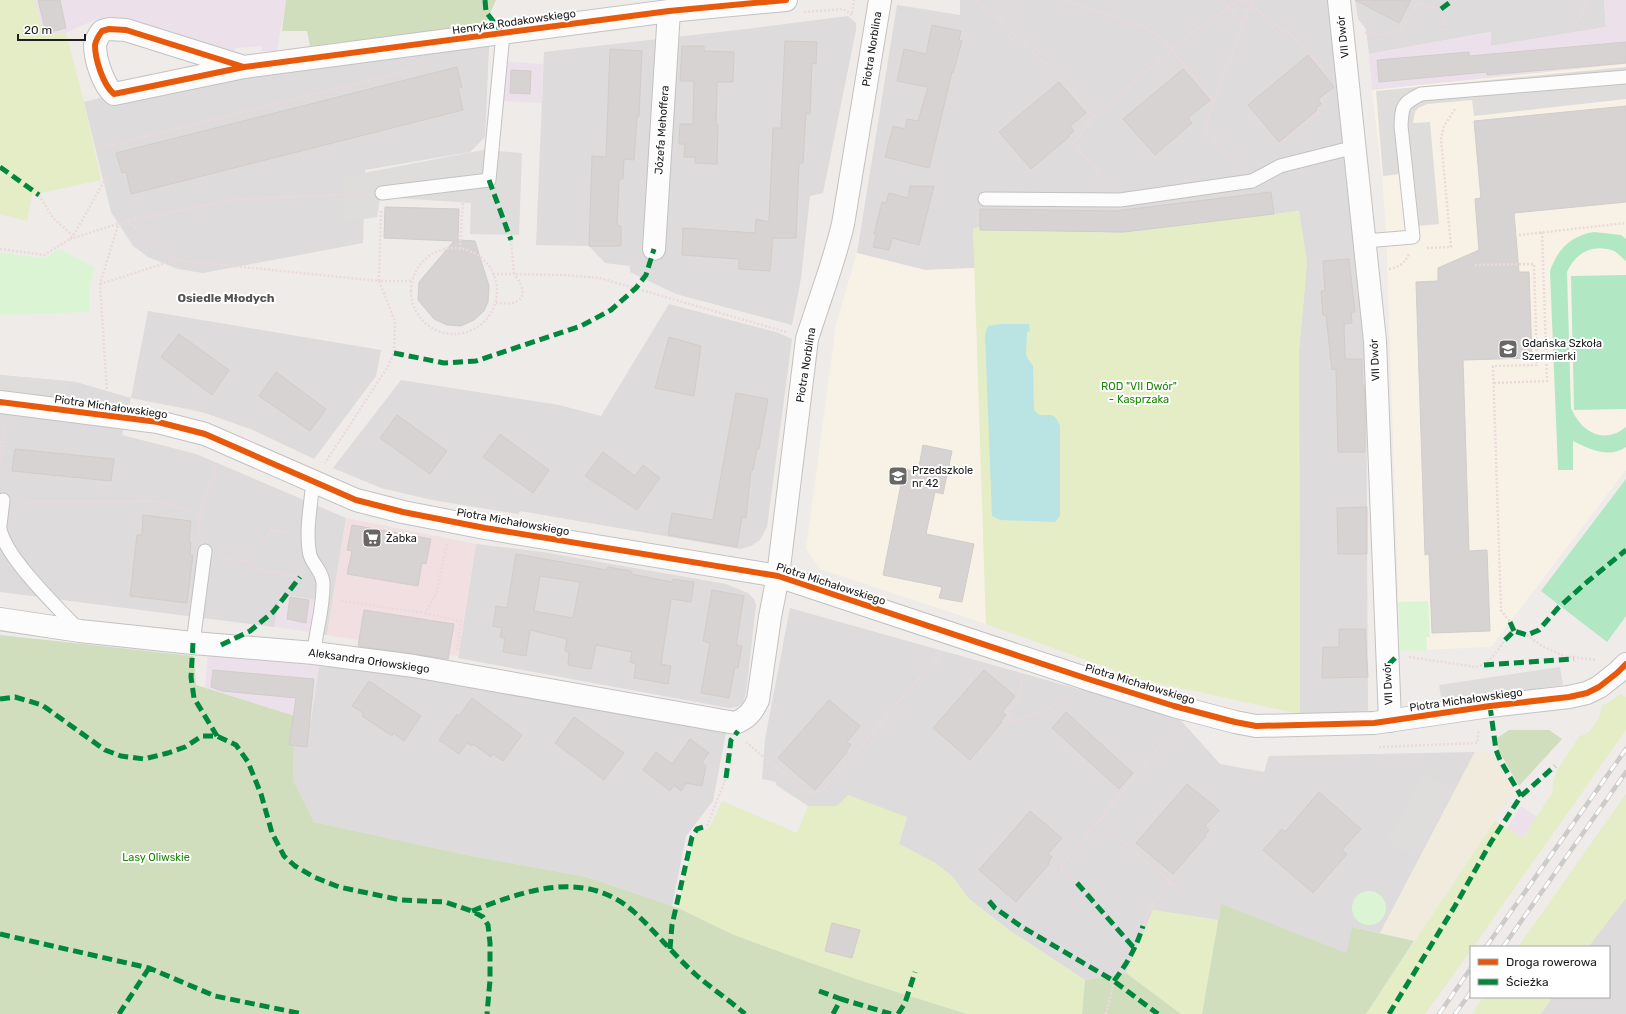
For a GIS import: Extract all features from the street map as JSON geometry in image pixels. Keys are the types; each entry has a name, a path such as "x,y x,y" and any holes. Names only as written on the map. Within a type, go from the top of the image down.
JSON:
{"street":[{"name":"Piotra Norblina","path":"740,732 746,718 753,710 758,700 770,617 778,576 807,339 818,301 838,248 880,0"},
{"name":"VII Dwór","path":"1339,0 1375,341 1390,721"},
{"name":"Henryka Rodakowskiego","path":"244,68 126,30 109,29 102,31 95,44 101,72 108,89 114,94 244,68 669,11 793,6"},
{"name":"Józefa Mehoffera","path":"654,249 669,11"},
{"name":"Piotra Michałowskiego","path":"2,412 158,422 198,432 317,474 356,500 403,512 486,528 778,576 1088,679 1235,722 1256,726 1318,726 1390,721 1474,708 1569,697 1587,693 1599,688 1626,664"},
{"name":"Aleksandra Orłowskiego","path":"0,620 80,632 314,653 414,666 740,732"}],"lane":[{"name":"Henryka Rodakowskiego","path":"382,193 488,180 503,34"},
{"path":"1365,241 1413,237 1401,126 1401,110 1409,100 1421,94 1626,77"},
{"path":"985,200 1120,200 1252,181 1280,166 1355,147"},
{"path":"314,653 322,598 323,580 321,573 311,557 308,543 317,474"},
{"path":"0,525 3,500"},
{"path":"0,529 2,539 33,581 80,632"},
{"path":"193,643 205,551"}],"path":[{"path":"852,13 854,0"},
{"path":"976,0 1059,77 1093,116"},
{"path":"998,19 1021,0"},
{"path":"1065,0 1144,28 1162,38 1214,101"},
{"path":"1223,0 1242,24"},
{"path":"1120,200 1074,144 1093,116 1197,29 1240,0"},
{"path":"1243,0 1249,6 1295,39 1324,69"},
{"path":"1231,158 1204,128 1252,0"},
{"path":"1363,32 1378,35 1401,30 1419,0"},
{"path":"1576,25 1589,0"},
{"path":"1417,3 1441,9 1446,30"},
{"path":"793,6 843,8 852,13 856,18"},
{"path":"100,148 424,67"},
{"path":"1280,144 1330,102"},
{"path":"1420,248 1450,246 1441,139 1444,126 1458,105"},
{"path":"70,239 106,178"},
{"path":"0,249 44,255 70,239 118,224 239,199 382,193"},
{"path":"39,195 53,218 72,235"},
{"path":"317,474 387,368 394,353 395,321 379,281 381,207"},
{"path":"460,249 462,213"},
{"path":"127,222 175,260"},
{"path":"1519,235 1626,223"},
{"path":"107,394 100,284 118,224"},
{"path":"1494,383 1546,381 1542,232"},
{"path":"496,303 513,303 520,298 523,290 521,282 514,274 511,240"},
{"path":"450,249 460,249 476,254 486,263 493,274 497,293 496,303 490,315 481,325 470,331 457,334 444,333 431,328 421,319 414,308 411,295 412,281 418,269 426,259 437,252 450,249"},
{"path":"1385,269 1394,268 1401,265 1407,260 1412,249"},
{"path":"100,284 175,260 379,281 412,281"},
{"path":"1475,265 1534,264 1537,365 1493,366 1501,610 1510,622"},
{"path":"493,274 565,275 600,278 790,333"},
{"path":"0,464 2,412"},
{"path":"214,471 200,513 199,543 205,551 217,558 255,563 254,569 323,580"},
{"path":"3,500 17,502 152,501 200,513"},
{"path":"243,561 271,531 309,533"},
{"path":"425,613 436,594 447,542"},
{"path":"322,598 425,613 461,621 456,658"},
{"path":"1528,635 1542,646 1564,656 1602,661"},
{"path":"740,732 810,796 824,789 941,653"},
{"path":"1022,678 1018,699 1007,712 1011,722 1042,712 1073,693"},
{"path":"1077,883 1060,868 1178,724"},
{"path":"1374,747 1477,743 1480,726"},
{"path":"707,826 726,778"},
{"path":"1099,821 1182,891"},
{"path":"1143,926 1150,909 1171,882"},
{"path":"1106,1014 1114,981"}],"shaded area":[{"path":"35,0 286,0 277,51 262,51 262,46 235,48 234,55 107,22 94,20 66,33 43,35"},
{"path":"960,0 1329,0 1366,348 1368,713 1300,714 1299,351 1307,262 1299,211 1121,233 980,230 980,228 973,228 975,268 925,270 857,253 897,5 960,15"},
{"path":"1355,0 1604,0 1606,27 1491,46 1490,32 1369,54 1366,29 1358,19"},
{"path":"1604,0 1626,0 1626,64 1372,90 1369,54 1491,32 1491,46 1606,27"},
{"path":"848,16 856,23 856,30 823,193 810,196 801,278 792,325 676,294 630,272 630,266 605,263 589,246 536,245 544,52"},
{"path":"490,26 485,137 470,152 365,170 363,243 203,273 178,269 148,257 133,246 111,212 84,102 310,46"},
{"path":"503,61 543,64 542,103 502,101"},
{"name":"Gdańska Szkoła Szermierki","path":"1626,64 1626,470 1491,647 1400,651 1386,230 1382,177 1372,90"},
{"path":"1626,67 1626,99 1474,116 1472,100 1427,104 1418,108 1415,112 1413,123 1430,122 1439,224 1407,227 1400,174 1383,176 1376,91"},
{"path":"483,150 522,153 519,235 470,234 471,203 380,197 377,217 344,222 343,177"},
{"name":"Przedszkole nr 42","path":"857,253 925,270 975,268 986,624 820,569 806,549 836,324"},
{"path":"669,304 779,333 792,339 767,527 760,540 751,546 740,549 520,511 518,514 432,500 381,488 333,468 401,380 559,405 601,416"},
{"path":"148,311 381,350 376,376 314,459 253,430 202,412 131,398"},
{"path":"0,375 76,382 131,398 122,435 196,454 346,518 327,635 310,632 315,600 281,594 274,627 0,592"},
{"path":"0,375 67,381 65,400 0,394"},
{"path":"346,518 476,544 458,656 450,655 448,661 358,647 359,640 327,635"},
{"path":"476,544 543,552 726,584 748,593 754,599 756,605 746,693 743,703 737,707 729,708 458,658"},
{"path":"281,594 316,600 310,632 274,627"},
{"path":"790,608 1178,717 1220,764 1264,772 1269,756 1475,752 1380,933 1352,927 1346,954 1221,905 1218,920 1153,910 1126,973 1085,980 1009,930 968,898 953,877 935,863 899,844 907,817 837,806 808,806 776,785 776,782 762,779 765,739"},
{"path":"208,650 317,659 319,666 311,720 294,718 294,716 205,688"},
{"path":"319,666 380,671 726,732 713,801 686,836 672,906 587,877 467,855 314,822 293,780 294,746 289,745 293,717 311,720"},
{"path":"1560,667 1563,685 1442,702 1439,685"},
{"path":"1475,752 1486,752 1495,756 1514,792 1414,941 1380,933"},
{"path":"1424,773 1454,789 1416,858 1387,841"},
{"path":"1521,806 1537,817 1523,839 1507,828"},
{"path":"1626,898 1626,1014 1540,1014 1551,998 1610,998 1610,946 1589,946"}],"green space":[{"path":"0,0 35,0 43,35 66,33 84,102 101,180 32,195 27,221 0,214"},
{"path":"286,0 496,0 484,27 310,46 307,31 282,31"},
{"name":"ROD \"VII Dwór\" - Kasprzaka","path":"1299,211 1307,262 1299,351 1300,714 1140,679 986,624 973,228 980,227 980,230 1121,233"},
{"path":"1594,232 1621,235 1626,239 1626,261 1614,251 1599,248 1592,249 1580,255 1570,265 1567,272 1571,408 1581,424 1594,433 1610,435 1626,427 1626,447 1619,451 1599,452 1573,441 1573,470 1558,470 1550,271 1557,256 1566,245 1578,237"},
{"path":"59,249 95,267 89,288 89,312 0,315 0,252 43,258"},
{"path":"1626,275 1626,409 1574,410 1571,276"},
{"path":"1626,479 1626,616 1607,642 1541,591"},
{"path":"1428,601 1430,637 1426,637 1427,650 1400,651 1398,602"},
{"name":"Lasy Oliwskie","path":"0,635 194,656 196,685 295,716 293,718 289,745 294,746 293,780 314,822 467,855 587,877 678,908 734,935 797,958 862,981 967,1014 0,1014"},
{"path":"1621,694 1626,697 1626,730 1474,946 1470,946 1470,951 1425,1014 1366,1014 1495,821 1523,838 1552,793 1553,783 1558,769 1579,737 1589,732 1599,718 1602,706"},
{"path":"1509,730 1549,730 1562,739 1519,786 1499,751 1497,738"},
{"path":"1626,794 1626,898 1589,946 1519,946"},
{"path":"848,795 907,817 899,844 935,863 953,877 968,898 1009,930 1085,980 1082,1014 967,1014 862,981 734,935 678,908 693,839 698,833 710,827 722,801 797,833 808,806 837,806"},
{"path":"1369,891 1381,896 1386,908 1381,920 1369,925 1357,920 1352,908 1357,896"},
{"path":"1221,904 1346,953 1352,927 1414,941 1366,1014 1202,1014"},
{"path":"1153,910 1218,920 1202,1014 1181,1014 1126,973"},
{"path":"1126,973 1181,1014 1082,1014 1085,980"},
{"path":"1482,998 1551,998 1540,1014 1472,1014"}],"water":[{"path":"1000,324 1029,324 1030,331 1027,332 1026,354 1033,366 1034,410 1039,415 1050,415 1055,417 1060,426 1060,516 1055,522 1000,520 992,516 985,334 988,326"}],"building":[{"path":"38,0 60,0 66,28 46,33"},
{"path":"1355,0 1411,0 1399,23"},
{"path":"932,25 961,31 959,40 962,41 953,73 952,72 929,168 885,157 893,126 905,129 907,119 918,121 928,87 897,81 904,49 926,54"},
{"path":"785,41 817,42 816,64 812,63 810,114 806,113 803,163 799,163 796,238 773,238 770,271 739,269 739,259 682,255 683,228 755,233 756,219 769,222 773,128 781,128"},
{"path":"1626,42 1626,63 1487,75 1487,72 1379,82 1377,60 1469,52 1469,56"},
{"path":"682,46 704,46 704,51 734,52 733,82 717,82 717,164 695,163 695,157 684,157 685,144 679,144 680,124 693,124 694,81 680,81"},
{"path":"610,49 642,51 639,116 637,116 634,160 624,159 623,179 619,179 617,225 621,226 621,246 589,246 592,156 606,157"},
{"path":"1308,55 1334,87 1318,99 1321,104 1316,108 1317,110 1279,142 1248,105"},
{"path":"457,67 462,87 458,88 463,110 131,194 126,172 122,173 116,153"},
{"path":"1183,69 1210,100 1188,118 1192,123 1155,155 1123,119"},
{"path":"511,70 531,71 530,94 510,93"},
{"path":"1059,82 1086,113 1070,126 1074,131 1068,136 1069,137 1031,169 999,132"},
{"path":"1626,106 1626,202 1514,213 1519,272 1529,272 1532,358 1463,360 1469,551 1487,550 1490,631 1432,633 1429,554 1425,555 1416,282 1438,281 1438,268 1479,250 1475,199 1481,198 1474,121"},
{"path":"910,186 934,186 919,245 892,238 889,250 873,247 876,235 874,234 882,202 886,203 889,193 908,198"},
{"path":"1271,192 1274,214 1124,232 980,230 980,209 1115,211"},
{"path":"385,207 459,209 458,240 475,241 489,286 488,302 484,311 474,320 461,326 447,325 434,319 418,300 419,282 454,241 384,238"},
{"path":"1349,259 1355,312 1351,312 1352,323 1344,324 1345,359 1362,359 1362,385 1364,385 1365,409 1365,452 1338,452 1336,369 1332,370 1326,315 1323,315 1321,291 1325,290 1323,261"},
{"path":"179,334 229,370 212,395 161,357"},
{"path":"669,337 701,346 694,396 655,388"},
{"path":"276,372 326,409 310,431 259,396"},
{"path":"736,393 768,399 759,449 757,449 753,470 751,470 746,518 742,517 737,547 668,535 672,513 713,520"},
{"path":"397,415 447,451 430,474 380,438"},
{"path":"500,434 549,470 533,493 483,457"},
{"path":"923,445 952,451 943,494 935,492 926,534 974,544 962,602 939,598 942,587 883,575 904,469 918,472"},
{"path":"15,449 114,459 111,481 12,471"},
{"path":"603,452 635,476 643,465 660,478 637,510 585,476"},
{"path":"1367,507 1367,554 1338,554 1337,508"},
{"path":"143,515 191,521 189,542 191,542 190,555 193,555 187,603 130,596 137,535 142,535"},
{"path":"352,525 431,539 426,564 422,563 418,586 347,574 352,551 347,550"},
{"path":"516,554 607,570 608,567 631,571 631,574 672,582 673,579 694,582 691,602 671,599 661,664 671,666 668,684 634,678 636,664 630,662 632,652 596,645 591,669 568,665 569,652 565,651 567,639 530,630 526,656 503,652 505,638 500,637 502,628 493,626 496,606 507,608","holes":["540,576 580,582 573,618 534,611"]},
{"path":"712,590 744,596 736,645 742,646 738,668 735,667 729,698 701,693 710,643 703,641"},
{"path":"290,597 309,600 306,623 287,619"},
{"path":"364,610 454,624 448,659 358,646"},
{"path":"1339,629 1365,629 1368,677 1322,678 1323,647 1339,647"},
{"path":"213,670 314,679 307,747 289,745 296,698 222,691 211,687"},
{"path":"984,670 1015,696 1002,712 1006,715 1001,721 1002,722 970,760 933,728"},
{"path":"369,681 421,716 404,741 393,733 392,736 362,716 363,713 352,706"},
{"path":"472,698 522,735 503,761 493,754 491,757 473,744 472,746 467,743 459,754 439,740 457,714 459,716"},
{"path":"829,700 860,726 847,742 851,745 846,751 847,752 815,790 778,758"},
{"path":"1066,712 1133,773 1119,789 1052,728"},
{"path":"574,717 624,753 604,780 555,743"},
{"path":"690,739 709,753 702,762 706,766 702,786 686,783 681,791 674,785 670,791 643,770 656,752 672,764"},
{"path":"1187,784 1219,810 1205,826 1209,830 1205,835 1206,836 1173,874 1136,843"},
{"path":"1319,792 1361,829 1342,850 1347,854 1313,893 1263,850 1282,829 1285,832"},
{"path":"1030,811 1062,838 1048,854 1052,857 1048,863 1049,864 1016,902 979,870"},
{"path":"832,923 860,930 852,958 825,951"}],"railway":[{"path":"1487,946 1626,749"},
{"path":"1504,946 1626,772"},
{"path":"1439,1014 1470,969"},
{"path":"1455,1014 1470,993"}],"marked path":[{"path":"485,0 486,12 503,34"},
{"path":"1441,9 1453,0"},
{"path":"0,167 39,195"},
{"path":"489,180 511,240"},
{"path":"394,353 444,363 476,361 581,326 611,310 636,288 646,275 654,249"},
{"path":"1505,640 1514,631 1527,635 1539,630 1558,608 1626,550"},
{"path":"221,645 250,631 273,612 300,577"},
{"path":"1510,622 1514,631"},
{"path":"193,643 191,677 194,698 217,736"},
{"path":"1388,665 1398,655"},
{"path":"1484,665 1574,659"},
{"path":"0,699 15,697 42,705 105,750 121,756 144,759 185,747 202,736 217,736 236,745 248,762 261,794 272,833 284,856 295,866 314,877 339,887 401,900 445,902 472,911 483,917 488,925 490,943 490,980 487,1014"},
{"path":"1490,706 1496,750 1500,760 1521,796"},
{"path":"726,778 731,740 738,731"},
{"path":"1389,1014 1455,906 1491,842 1521,796 1555,766"},
{"path":"670,949 672,925 692,837 697,829 707,826"},
{"path":"1077,883 1135,949"},
{"path":"472,911 513,896 554,887 575,887 595,890 614,898 633,911 695,974 745,1014"},
{"path":"989,901 995,908 1022,927 1114,981 1158,1014"},
{"path":"1114,981 1131,955 1143,926"},
{"path":"0,934 149,968 215,996 303,1014"},
{"path":"119,1014 149,968"},
{"path":"898,1014 905,1003 915,972"},
{"path":"819,991 841,999"},
{"path":"833,1014 841,999 891,1014"}],"cycle path":[{"path":"244,67 114,94 106,85 100,71 96,57 95,45 102,31 109,29 126,30 244,67 669,11 786,0"},
{"path":"0,402 158,422 205,434 356,500 403,512 485,528 778,576 1174,706 1256,726 1374,723 1490,706 1569,697 1587,693 1599,687 1626,664"}],"place":[{"name":"Gdańska Szkoła Szermierki","path":"1508,349"},
{"name":"Przedszkole nr 42","path":"898,476"},
{"name":"Żabka","path":"372,538"}],"district":[{"name":"Osiedle Młodych","path":"226,298"}]}
